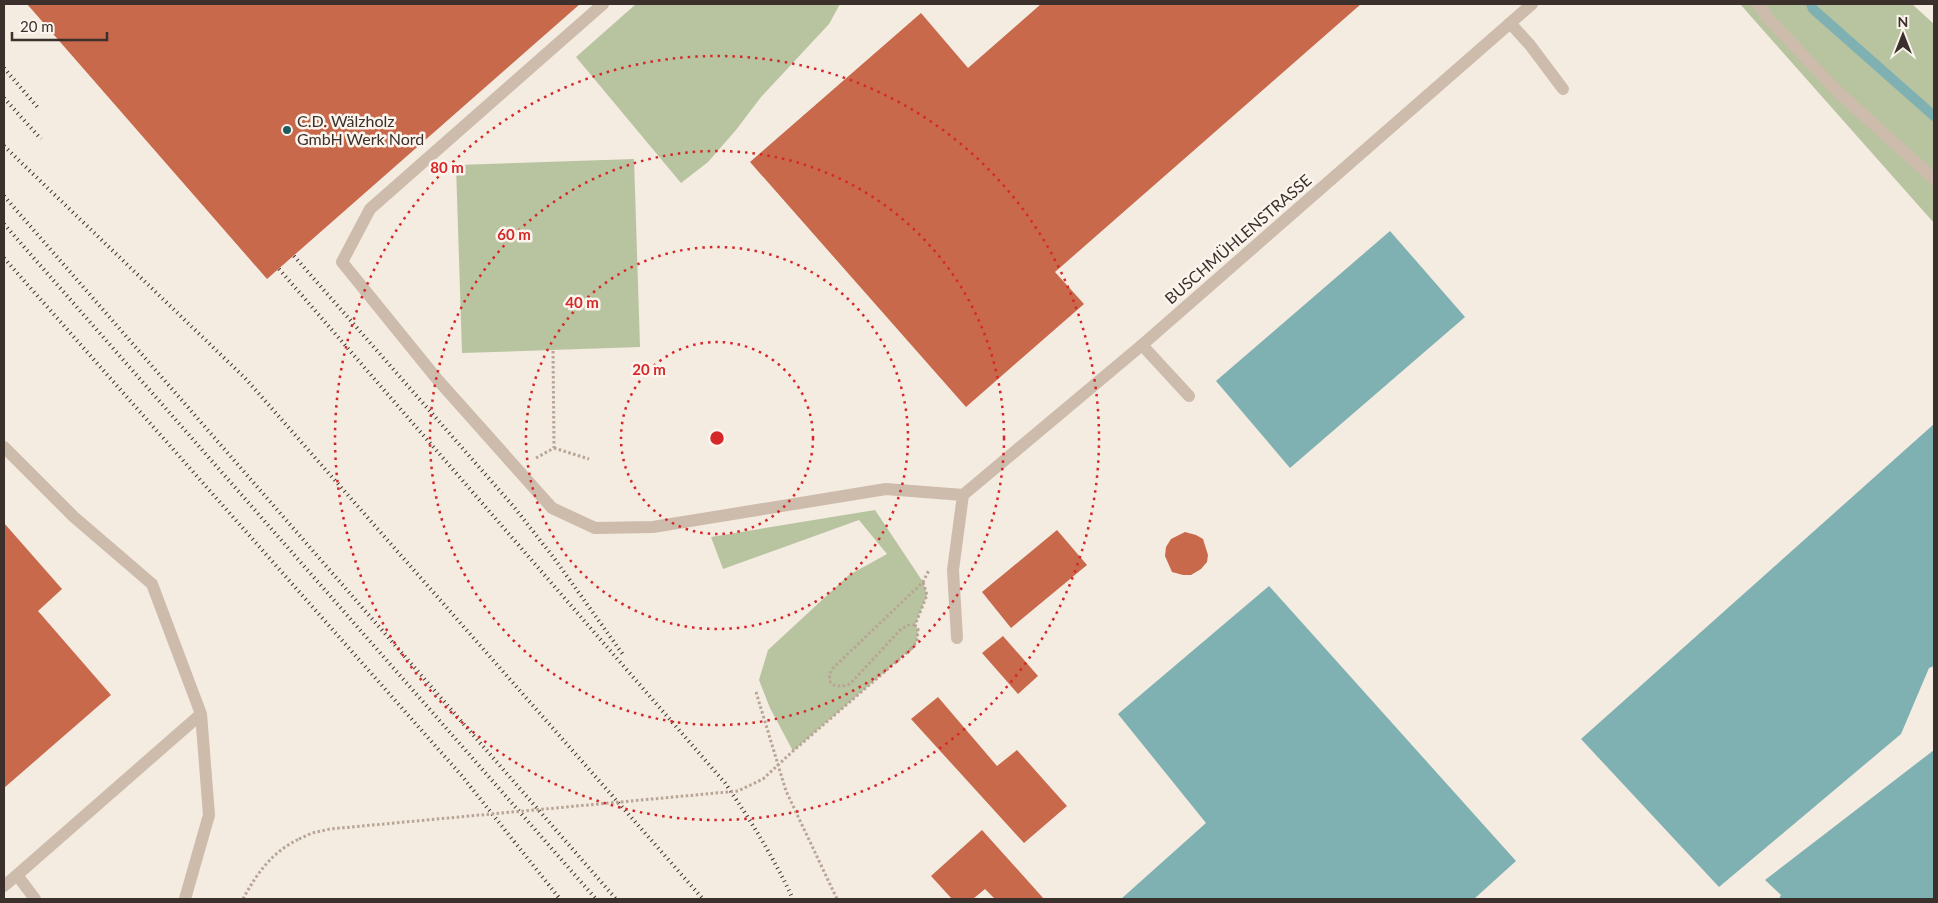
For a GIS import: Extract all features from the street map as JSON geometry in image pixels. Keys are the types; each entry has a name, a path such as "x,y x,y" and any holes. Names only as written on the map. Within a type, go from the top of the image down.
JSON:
{"street":[{"path":"603,4 370,209 342,262 437,379 552,508 595,528 653,527 886,489 963,495 953,570 957,638"},
{"name":"BUSCHMÜHLENSTRASSE","path":"963,495 1142,345 1532,4"},
{"path":"1758,4 1768,18 1837,90 1934,179"},
{"path":"1510,23 1530,45 1563,89"},
{"path":"1142,345 1189,396"},
{"path":"4,447 74,517 152,584 201,714 209,815 185,899"},
{"path":"4,886 201,714"},
{"path":"17,875 35,899"}],"path":[{"path":"553,350 554,448"},
{"path":"517,469 554,448 589,459"},
{"path":"243,899 254,879 269,859 284,846 312,833 330,829 738,791 763,779 792,751 911,649 917,641 918,629 915,626 909,625 901,629 850,684 835,687 831,683 832,669 923,582 927,595 915,626"},
{"path":"756,692 786,791 837,899"}],"green space":[{"path":"636,4 840,4 829,24 761,97 708,162 681,183 576,57"},
{"path":"1740,4 1912,4 1934,24 1934,223"},
{"path":"634,159 640,347 462,353 456,165"},
{"path":"875,510 923,582 927,595 915,625 918,629 917,641 911,649 793,751 770,708 759,680 768,650 849,575 887,554 859,520 723,569 711,537"}],"water":[{"path":"1390,231 1465,317 1290,468 1216,381"},
{"path":"1934,424 1934,666 1929,668 1901,734 1719,887 1581,739"},
{"path":"1269,586 1516,861 1474,899 1121,899 1206,823 1118,714"},
{"path":"1934,750 1934,899 1779,899 1781,895 1765,880"}],"building":[{"name":"C.D. Wälzholz GmbH Werk Nord","path":"27,4 580,4 267,279"},
{"path":"1041,4 1361,4 1055,272 1084,304 966,407 750,162 921,13 968,68"},
{"path":"4,523 62,589 38,611 111,695 4,788"},
{"path":"1057,530 1087,565 1011,628 982,592"},
{"path":"1185,532 1203,539 1208,555 1207,562 1201,569 1191,575 1172,572 1165,556 1166,547 1171,539"},
{"path":"1003,636 1038,676 1018,694 982,653"},
{"path":"938,697 997,766 1017,750 1067,806 1024,843 911,719"},
{"path":"982,830 1044,899 995,899 985,889 973,899 952,899 931,876"}],"waterway":[{"path":"1811,4 1813,9 1934,116"}],"railway":[{"path":"4,68 39,109"},
{"path":"4,98 41,139"},
{"path":"4,146 245,378 703,899"},
{"path":"4,196 616,899"},
{"path":"4,224 596,899"},
{"path":"294,256 514,507 554,558 624,656"},
{"path":"4,258 462,776 560,899"},
{"path":"279,269 725,783 762,840 793,899"}],"place":[{"name":"C.D. Wälzholz GmbH Werk Nord","path":"287,130"}]}
